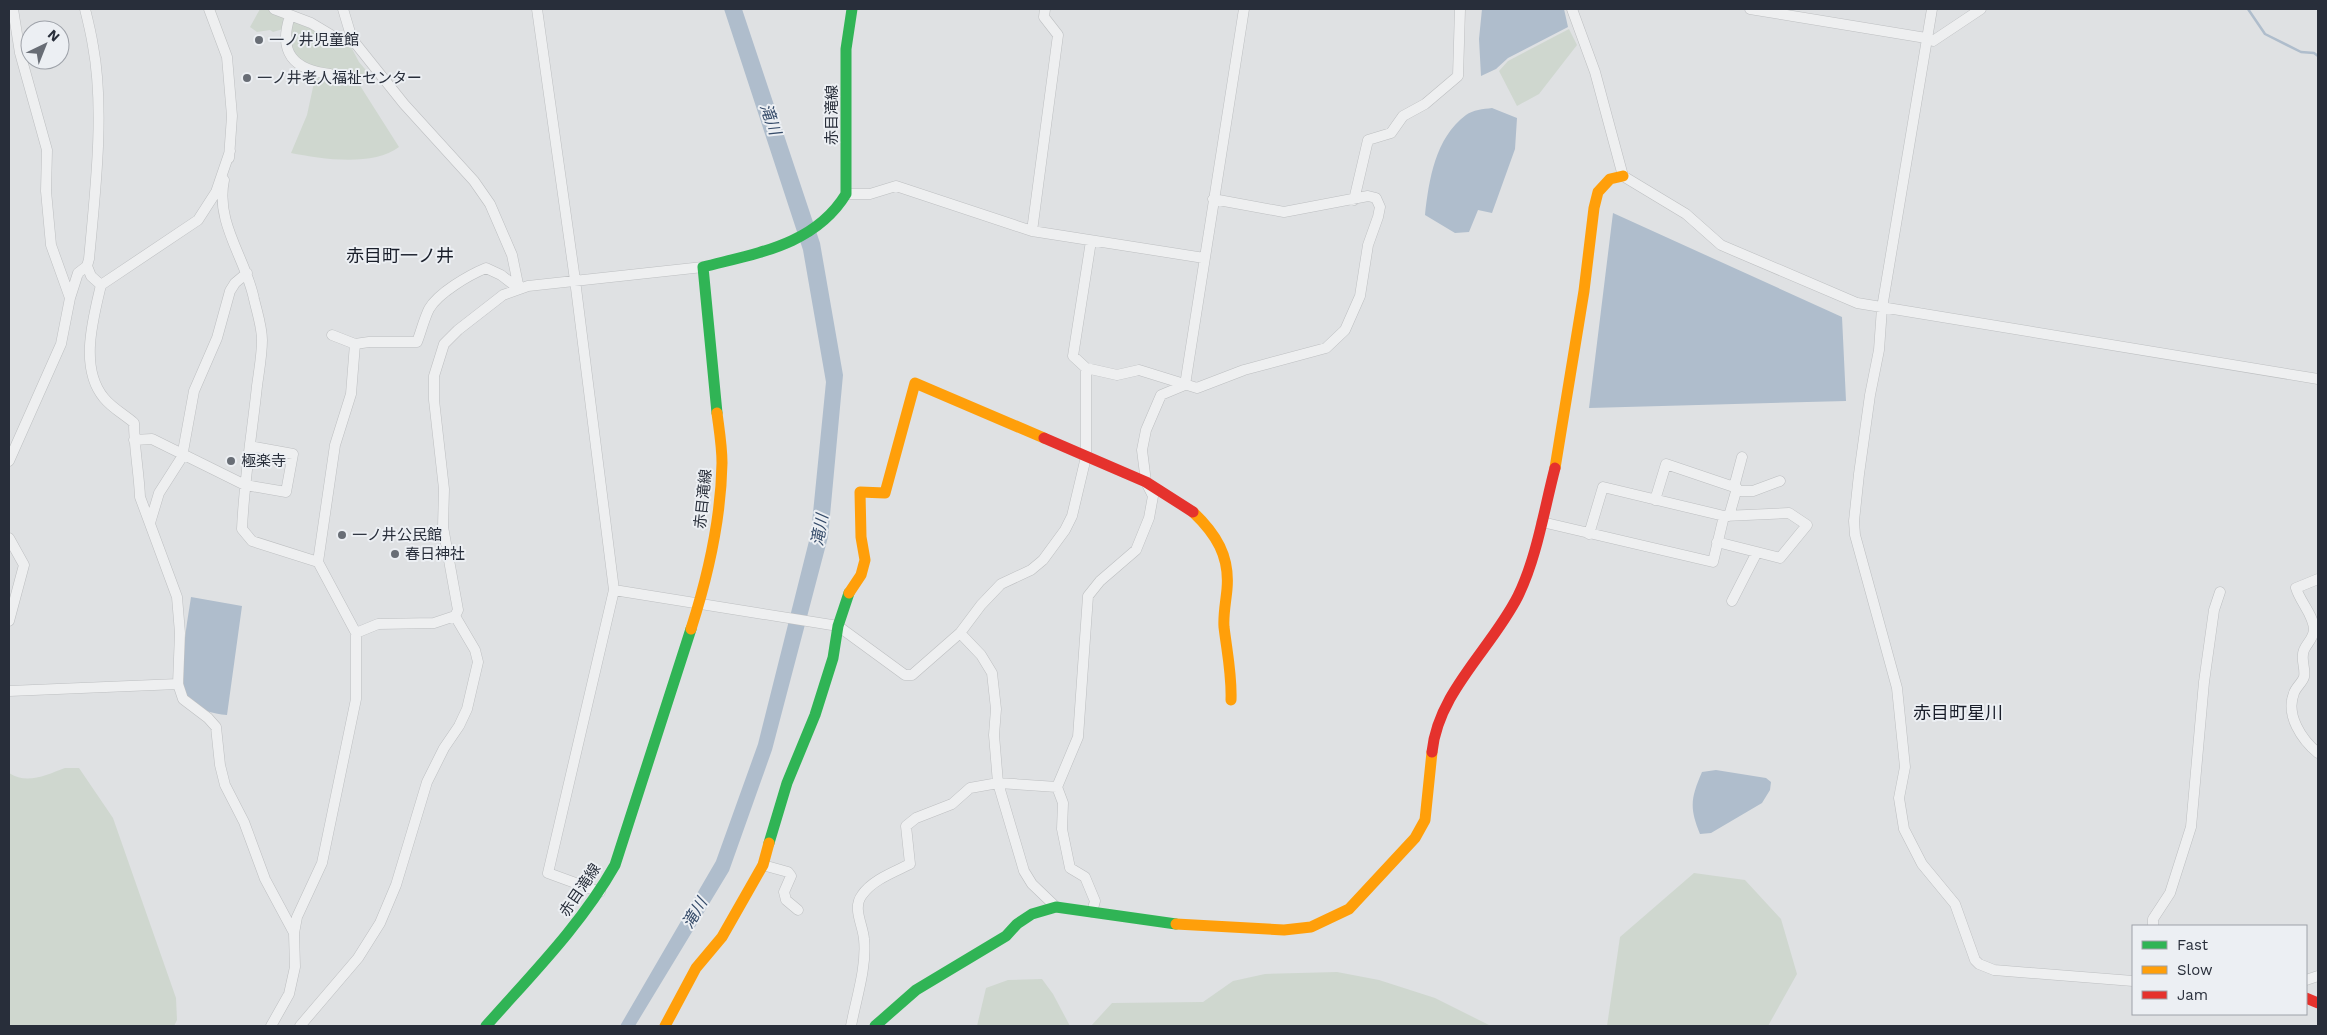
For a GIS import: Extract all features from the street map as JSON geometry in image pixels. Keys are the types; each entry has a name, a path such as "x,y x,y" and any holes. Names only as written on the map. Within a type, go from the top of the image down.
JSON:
{"street":[{"path":"13,9 20,53 47,150 46,190 51,245 70,298"},
{"path":"85,9 94,47 98,103 95,198 86,266 91,276 101,285"},
{"path":"209,9 227,57 232,116 230,151 223,186 225,221 247,273 262,339 245,485 242,529 245,535 252,541 318,562"},
{"path":"274,9 311,24 342,41 352,39"},
{"path":"343,9 352,39 404,104 474,181 490,204 512,255 519,289"},
{"path":"537,9 575,280 614,590 548,873 600,892"},
{"name":"赤目滝線","path":"846,194 846,49 852,9"},
{"path":"1032,231 1058,35 1044,17 1045,9"},
{"path":"1185,384 1244,9"},
{"path":"1354,200 1368,140 1391,133 1403,116 1425,104 1458,76 1460,9"},
{"path":"1572,9 1595,72 1623,176 1686,214 1721,245 1857,303 2318,379"},
{"path":"1750,9 1926,38 1933,41 1981,9"},
{"path":"1932,9 1882,308 1879,350 1870,395 1853,528 1897,688 1905,767 1899,798 1904,829 1922,864 1955,904 1973,956 1979,964 1994,970 2132,981"},
{"path":"290,16 285,39 287,50 291,56 296,63 314,73 330,74"},
{"path":"230,151 216,192 198,220 101,285 90,352 91,367 104,398 134,423 140,497 176,597 180,633 178,684 184,699 208,718 216,727 220,765 225,785 244,822 265,879 294,933"},
{"path":"875,1026 916,990 1006,936 1016,924 1032,914 1056,908 1160,923 1284,930 1311,927 1349,909 1415,838 1426,820 1432,748 1441,720 1453,694 1492,638 1518,596 1542,522 1560,452 1584,291 1594,208 1598,192 1610,179 1623,176"},
{"path":"356,633 378,624 434,623 454,616 458,610 442,528 444,489 434,400 434,376 444,344 458,330 503,295 519,289 575,280 703,268 794,241 830,217 842,205 846,194 870,194 896,186 1032,231 1204,258"},
{"path":"1091,241 1073,356 1086,368 1117,375 1139,370 1197,388 1244,370 1326,348 1345,330 1360,296 1368,245 1380,207 1376,198 1368,196 1284,212 1213,199"},
{"path":"9,460 61,344 70,298 78,273 86,266"},
{"path":"332,335 354,344 369,342 417,342 430,307 448,290 473,273 486,268 501,275 519,289"},
{"name":"赤目滝線","path":"486,1026 578,922 600,892 615,865 699,603 720,512 722,461 703,268"},
{"path":"150,523 159,493 182,454 194,390 217,338 230,290 247,273"},
{"path":"271,1026 289,994 295,967 294,933 297,917 322,863 356,699 356,633 318,562 335,445 351,394 354,344"},
{"path":"614,590 838,626 905,675 912,675 960,633 981,605 1001,584 1031,570 1043,560 1065,530 1072,516 1086,457 1086,368"},
{"path":"665,1026 696,968 722,937 763,865 787,783 815,715 833,658 838,626 848,594 861,575 866,560 860,537 860,492 885,493 915,383 1146,482 1186,506 1209,527 1226,557 1228,582 1224,624 1232,678 1231,700"},
{"path":"1092,912 1095,901 1085,877 1070,868 1062,829 1064,803 1057,787 1078,736 1088,596 1100,581 1136,550 1149,518 1153,496 1146,482 1142,450 1146,430 1161,395 1185,384"},
{"path":"134,440 152,439 245,485 286,492 293,454 250,446"},
{"path":"1542,522 1713,562 1735,489 1742,457"},
{"path":"1655,500 1666,464 1735,489 1753,491 1780,480"},
{"path":"1589,534 1603,487 1726,516 1789,513 1807,525 1780,558 1718,542"},
{"path":"9,538 24,565 9,620"},
{"path":"1732,601 1757,552"},
{"path":"2318,579 2296,588 2312,618 2314,630 2312,639 2303,652 2305,671 2303,680 2294,690 2292,699 2294,719 2299,731 2306,743 2318,753"},
{"path":"2153,925 2153,920 2170,893 2191,827 2204,682 2214,610 2220,592"},
{"path":"300,1026 358,958 380,924 396,885 427,782 444,748 460,726 467,709 478,662 474,650 454,616"},
{"path":"960,633 981,655 992,673 996,709 994,736 998,783 1024,870 1032,884 1056,908"},
{"path":"9,691 178,684"},
{"path":"851,1026 863,960 864,939 858,904 862,894 885,876 910,864 906,826 916,818 952,804 970,788 998,783 1057,787"},
{"path":"763,865 788,872 791,876 784,892 786,900 798,910"}],"shaded area":[{"path":"260,9 267,9 286,18 283,29 273,32 270,30 257,32 250,27"},
{"path":"293,20 349,43 359,62 370,75 325,70 312,67 300,61 293,51 290,38"},
{"path":"1569,29 1577,45 1539,94 1517,106 1499,71 1508,61"},
{"path":"315,78 359,84 399,147 375,157 346,160 291,153 307,115"},
{"path":"65,768 79,768 113,818 176,998 177,1020 174,1026 9,1026 9,773 16,777 30,779"},
{"path":"1694,873 1745,880 1781,919 1797,974 1768,1026 1607,1026 1620,937"},
{"path":"1337,972 1379,980 1435,998 1491,1026 1091,1026 1112,1003 1203,1002 1233,981 1265,974"},
{"path":"1042,979 1053,994 1070,1026 977,1026 986,988 1008,980"}],"water":[{"name":"滝川","path":"724,9 742,9 820,243 843,375 828,537 772,750 729,871 635,1026 620,1026 716,861 758,744 811,533 826,382 803,250"},
{"path":"1482,9 1564,9 1568,27 1508,58 1496,69 1481,76 1479,39"},
{"path":"1492,108 1517,118 1515,149 1492,213 1478,210 1469,232 1455,233 1425,215 1435,160 1447,135 1456,124 1472,112"},
{"path":"1613,213 1842,317 1846,401 1589,408"},
{"path":"191,597 242,606 227,715 211,712 196,706 188,698 185,690 183,664"},
{"path":"1716,770 1766,778 1771,782 1770,790 1762,803 1711,833 1700,834 1694,817 1694,796 1702,772"}],"waterway":[{"path":"2248,9 2265,34 2301,52 2314,53 2318,56"}],"traffic: fast":[{"path":"717,413 703,267 764,251 801,236 818,225 833,211 846,194 846,49 852,9"},
{"path":"769,843 787,783 815,715 833,658 838,626 849,593"},
{"path":"486,1026 571,929 602,887 615,865 691,629"},
{"path":"875,1026 916,990 1006,936 1017,924 1032,914 1056,907 1176,924"}],"traffic: slow":[{"path":"1555,468 1584,291 1594,208 1598,192 1610,179 1623,176"},
{"path":"849,593 861,575 865,560 861,537 860,492 885,493 915,383 1044,438"},
{"path":"691,629 708,568 719,505 722,457 717,413"},
{"path":"1193,512 1215,537 1224,556 1227,577 1224,622 1231,700"},
{"path":"1176,924 1284,930 1311,927 1349,909 1415,838 1425,820 1432,752"},
{"path":"665,1026 696,968 722,937 763,865 769,843"}],"traffic: jam":[{"path":"1044,438 1146,482 1193,512"},
{"path":"1432,752 1436,730 1444,710 1455,690 1507,615 1525,581 1555,468"},
{"path":"2307,998 2318,1003"}],"place":[{"name":"一ノ井児童館","path":"259,40"},
{"name":"一ノ井老人福祉センター","path":"247,78"},
{"name":"極楽寺","path":"231,461"},
{"name":"一ノ井公民館","path":"342,535"},
{"name":"春日神社","path":"395,554"}],"district":[{"name":"赤目町一ノ井","path":"400,256"},
{"name":"赤目町星川","path":"1958,713"}]}
